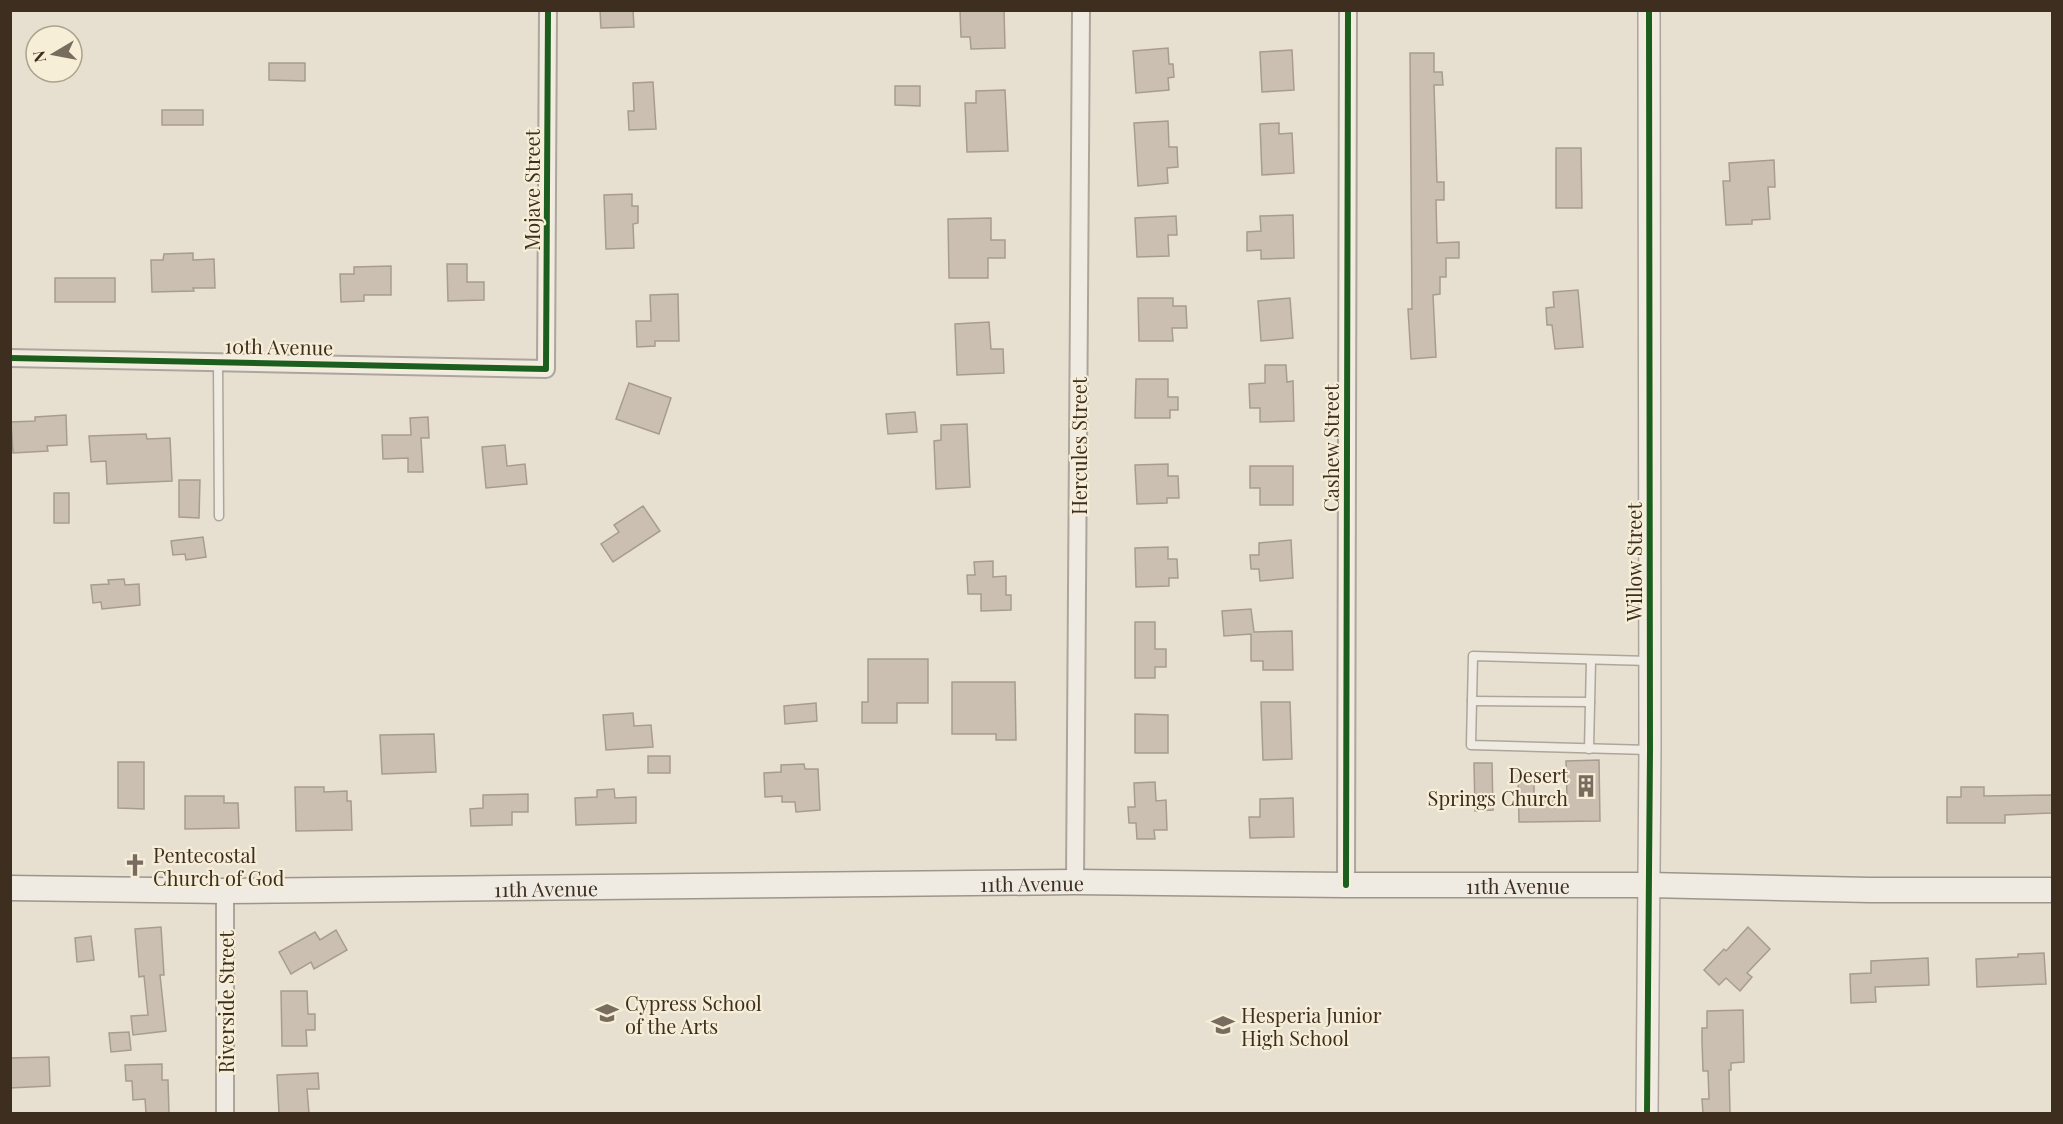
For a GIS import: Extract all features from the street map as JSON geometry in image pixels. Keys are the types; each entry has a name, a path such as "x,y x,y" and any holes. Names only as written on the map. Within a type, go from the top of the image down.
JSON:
{"main road":[{"name":"11th Avenue","path":"10,888 225,891 1075,882 2052,890"}],"street":[{"name":"Mojave Street","path":"546,369 548,10"},
{"name":"Hercules Street","path":"1075,882 1080,10"},
{"name":"Cashew Street","path":"1346,885 1348,10"},
{"name":"Willow Street","path":"1647,1113 1650,750 1649,10"},
{"name":"10th Avenue","path":"10,358 546,369"},
{"name":"Riverside Street","path":"225,891 225,1113"}],"lane":[{"path":"218,361 219,516"},
{"path":"1650,661 1473,656 1471,745 1650,750"},
{"path":"1589,748 1592,660"},
{"path":"1472,701 1590,702"}],"building":[{"path":"600,10 633,10 634,27 601,28"},
{"path":"960,10 1004,10 1005,48 971,49 970,37 961,37"},
{"path":"1168,48 1169,64 1173,64 1174,77 1168,78 1169,90 1136,93 1133,51"},
{"path":"1292,50 1294,90 1262,92 1260,52"},
{"path":"1410,53 1434,53 1434,72 1442,72 1443,85 1434,85 1437,182 1444,182 1444,200 1436,200 1437,243 1459,242 1459,258 1446,258 1446,277 1440,277 1440,294 1433,295 1436,357 1411,359 1408,309 1412,309"},
{"path":"269,63 305,63 305,81 269,80"},
{"path":"653,82 656,129 629,130 628,111 634,111 633,83"},
{"path":"895,86 920,86 920,106 895,105"},
{"path":"1005,90 1008,151 967,152 965,103 976,103 976,91"},
{"path":"162,110 203,110 203,125 162,125"},
{"path":"1168,121 1169,147 1177,147 1178,167 1167,168 1168,183 1138,186 1134,123"},
{"path":"1279,123 1279,134 1292,133 1294,173 1262,175 1260,124"},
{"path":"1556,148 1581,148 1582,208 1556,208"},
{"path":"1774,160 1775,187 1768,187 1770,219 1752,220 1752,224 1726,225 1723,181 1730,181 1729,163"},
{"path":"632,194 632,206 638,206 638,223 633,224 634,248 606,249 604,195"},
{"path":"1293,215 1294,258 1261,259 1261,250 1247,251 1247,232 1261,231 1260,216"},
{"path":"1176,216 1177,235 1168,235 1169,256 1137,257 1135,218"},
{"path":"991,218 991,240 1005,240 1005,258 988,258 988,278 949,278 948,219"},
{"path":"193,253 193,260 214,259 215,288 152,292 151,260 163,260 164,254"},
{"path":"447,264 467,264 467,282 484,282 484,300 448,301"},
{"path":"391,266 391,295 364,295 364,301 341,302 340,274 354,274 354,267"},
{"path":"55,278 115,278 115,302 55,302"},
{"path":"1578,290 1583,347 1555,349 1552,325 1547,325 1546,308 1554,307 1553,292"},
{"path":"678,294 679,341 655,341 655,346 637,347 636,321 651,321 650,295"},
{"path":"1138,298 1173,298 1173,306 1186,306 1187,328 1172,328 1173,341 1139,341"},
{"path":"1290,298 1293,338 1261,341 1258,301"},
{"path":"989,322 991,349 1003,349 1004,373 957,375 955,324"},
{"path":"1265,365 1286,365 1287,382 1293,381 1294,421 1260,422 1260,408 1250,408 1249,384 1265,383"},
{"path":"1136,379 1168,379 1168,397 1178,397 1178,410 1170,410 1170,418 1135,418"},
{"path":"629,383 671,398 659,434 616,419"},
{"path":"915,412 917,432 888,434 886,414"},
{"path":"66,415 67,445 47,446 48,451 13,453 11,422 35,421 35,417"},
{"path":"428,417 429,438 421,438 423,472 408,472 408,458 383,459 382,435 411,435 410,418"},
{"path":"967,424 970,487 936,489 934,441 941,440 941,425"},
{"path":"146,434 147,439 170,438 172,481 107,484 106,461 91,462 89,436"},
{"path":"505,445 507,466 525,464 527,484 486,488 482,447"},
{"path":"1168,464 1168,476 1178,476 1179,498 1167,498 1167,503 1137,504 1135,465"},
{"path":"1250,466 1293,466 1293,505 1260,505 1260,488 1250,488"},
{"path":"179,480 200,480 199,518 179,517"},
{"path":"54,493 69,493 69,523 54,523"},
{"path":"643,506 660,531 613,562 601,544 619,532 614,525"},
{"path":"203,537 206,557 186,560 185,554 173,555 171,541"},
{"path":"1291,540 1293,578 1260,581 1259,569 1251,569 1250,555 1259,555 1259,543"},
{"path":"1168,547 1168,559 1177,559 1178,578 1169,578 1169,586 1136,587 1135,548"},
{"path":"993,561 993,577 1006,576 1006,595 1011,595 1011,610 981,611 981,594 968,594 967,575 975,575 974,562"},
{"path":"124,579 125,585 139,584 140,605 102,609 101,602 93,603 91,585 109,584 108,580"},
{"path":"1251,609 1254,632 1292,631 1293,670 1263,670 1263,661 1251,661 1251,634 1224,636 1222,611"},
{"path":"1135,622 1155,622 1155,649 1166,649 1166,667 1155,667 1155,678 1135,678"},
{"path":"868,659 928,659 928,703 897,703 897,723 862,723 862,702 868,702"},
{"path":"952,682 1015,682 1016,740 996,740 996,734 952,734"},
{"path":"1261,702 1290,702 1292,759 1263,760"},
{"path":"816,703 817,721 785,724 784,706"},
{"path":"633,713 634,726 651,725 653,747 606,750 603,715"},
{"path":"1135,714 1168,715 1168,753 1135,753"},
{"path":"434,734 436,772 382,774 380,735"},
{"path":"648,756 670,756 670,773 648,773"},
{"name":"Desert Springs Church","path":"1599,760 1600,821 1519,822 1518,775 1534,774 1534,798 1567,797 1566,761"},
{"path":"118,762 144,762 144,809 118,808"},
{"path":"1474,763 1492,763 1493,810 1475,811"},
{"path":"804,764 805,769 818,769 820,810 796,812 795,802 782,802 782,796 765,797 764,773 781,772 781,765"},
{"path":"1155,782 1156,801 1166,800 1167,830 1154,830 1155,839 1137,839 1136,823 1129,823 1128,807 1135,807 1134,783"},
{"path":"295,787 324,787 324,792 347,791 347,801 351,801 352,830 296,831"},
{"path":"1961,787 1984,787 1984,796 2052,795 2052,813 2005,815 2005,823 1947,823 1947,797 1961,797"},
{"path":"614,789 615,798 636,797 636,823 576,825 575,798 597,797 597,790"},
{"path":"528,794 528,812 512,812 512,825 471,826 470,809 483,808 483,795"},
{"path":"185,796 224,796 224,803 238,803 239,828 185,829"},
{"path":"1293,798 1294,837 1250,838 1249,817 1260,817 1260,799"},
{"path":"161,927 164,975 160,975 166,1031 133,1035 131,1016 148,1015 144,976 139,977 135,929"},
{"path":"1748,927 1770,949 1747,973 1752,977 1740,991 1726,978 1719,985 1704,970"},
{"path":"336,930 347,950 314,969 311,962 291,974 279,952 315,932 320,940"},
{"path":"91,936 94,960 77,962 75,938"},
{"path":"2044,953 2046,984 1977,987 1976,959"},
{"path":"1928,958 1929,985 1875,987 1876,1002 1851,1003 1850,974 1871,973 1871,961"},
{"path":"281,991 307,991 308,1014 315,1014 315,1030 306,1030 307,1046 282,1046"},
{"path":"1743,1010 1744,1062 1731,1063 1731,1070 1729,1070 1730,1113 1703,1113 1702,1099 1709,1099 1708,1071 1703,1071 1702,1041 1702,1028 1707,1028 1707,1011"},
{"path":"129,1032 131,1050 111,1052 109,1033"},
{"path":"49,1057 50,1086 10,1088 10,1058"},
{"path":"162,1064 162,1080 168,1080 169,1113 146,1113 145,1099 133,1100 132,1081 126,1081 125,1065"},
{"path":"318,1073 319,1089 307,1089 309,1113 279,1113 277,1075"}],"cycle path":[{"path":"10,358 546,369 548,10"},
{"path":"1346,885 1348,10"},
{"path":"1647,1114 1650,750 1649,10"}],"place":[{"name":"Desert Springs Church","path":"1586,786"},
{"name":"Pentecostal Church of God","path":"135,865"},
{"name":"Cypress School of the Arts","path":"607,1013"},
{"name":"Hesperia Junior High School","path":"1223,1025"}]}
